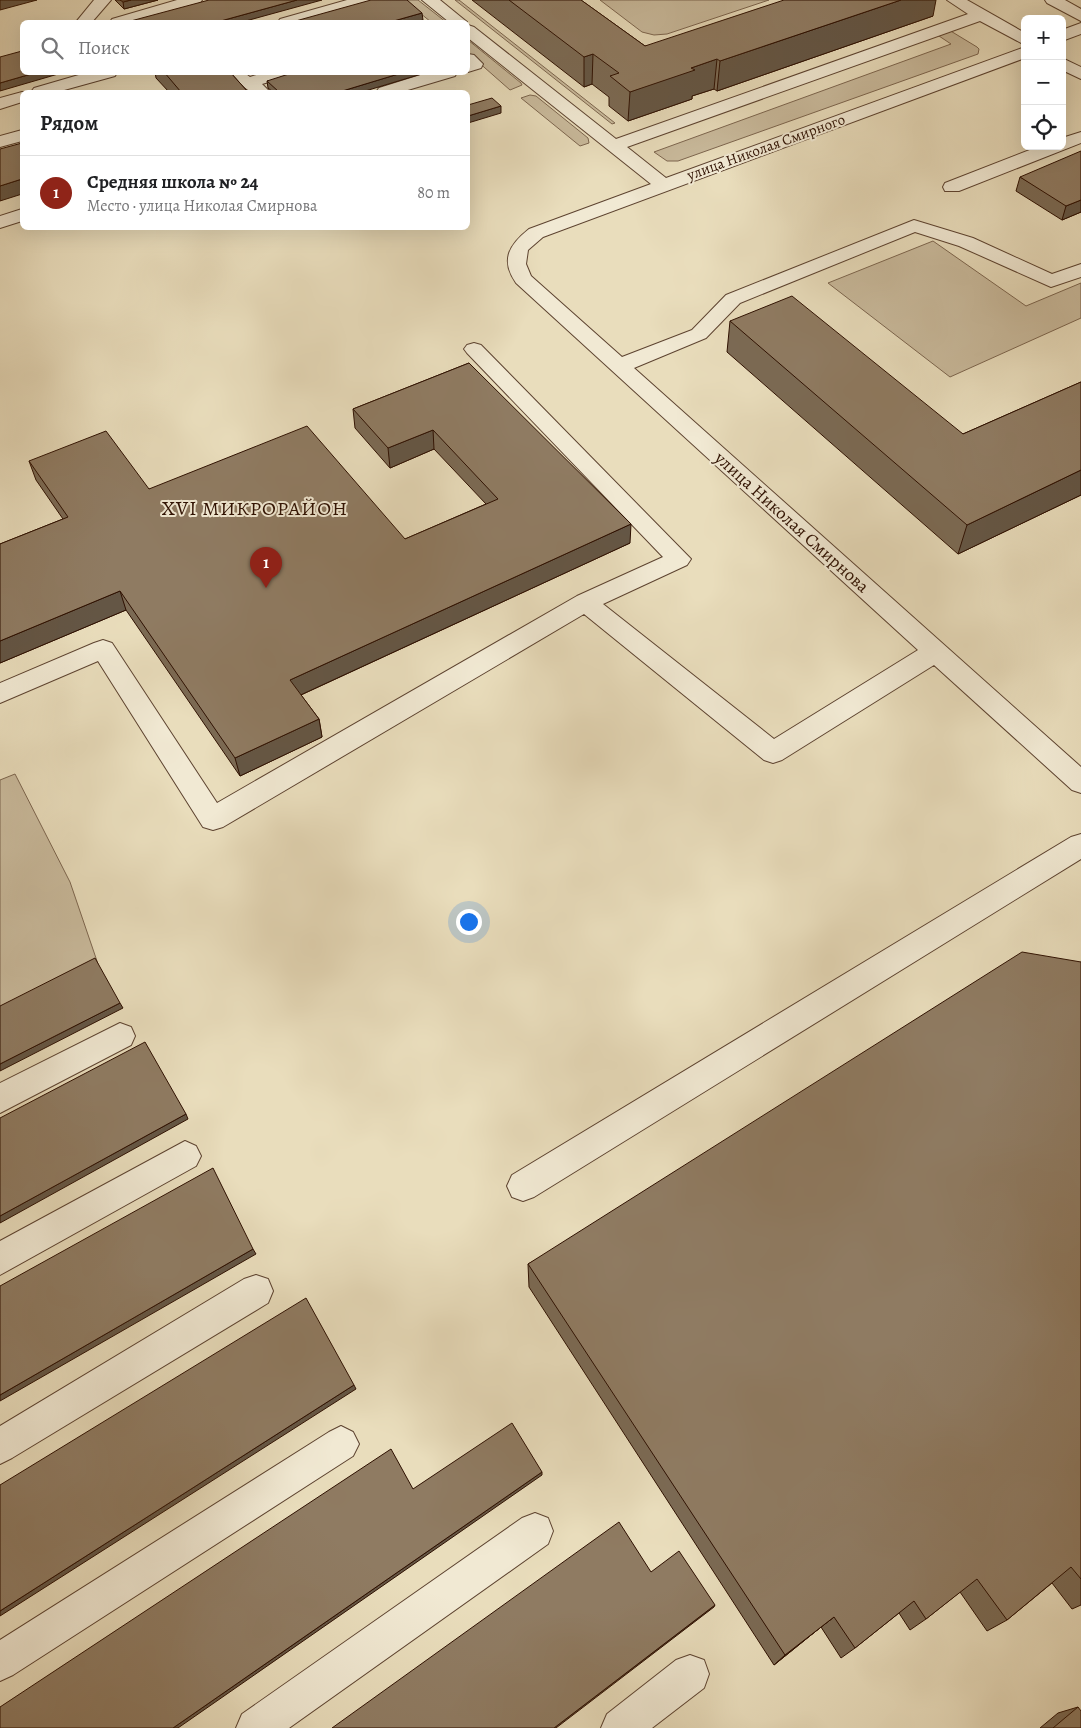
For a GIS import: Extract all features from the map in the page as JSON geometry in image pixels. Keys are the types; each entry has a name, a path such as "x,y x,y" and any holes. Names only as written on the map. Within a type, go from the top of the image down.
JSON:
{"street":[{"path":"86,20 102,0"},
{"path":"125,20 194,0"},
{"path":"293,20 365,0"},
{"path":"430,0 456,20"},
{"path":"955,0 1021,38"},
{"path":"1053,0 1081,16"},
{"path":"613,146 981,15"},
{"path":"1066,34 1081,28"},
{"path":"470,32 662,185"},
{"name":"улица Николая Смирного","path":"515,254 524,242 536,233 1021,53"},
{"path":"1066,65 1081,74"},
{"path":"47,90 99,75"},
{"path":"235,75 255,88 279,75"},
{"path":"391,90 439,75"},
{"path":"0,104 20,99"},
{"path":"0,142 20,136"},
{"path":"1066,143 1081,137"},
{"path":"952,187 1047,150"},
{"path":"0,222 20,217"},
{"path":"619,366 698,334 733,299 914,226 966,242 1051,280 1081,270"},
{"name":"улица Николая Смирнова","path":"515,254 516,267 523,279 1081,783"},
{"path":"0,694 103,650 213,818 585,602 679,559 474,349"},
{"path":"585,602 773,753 935,652"},
{"path":"523,1186 1081,845"},
{"path":"0,1099 120,1036"},
{"path":"0,1260 185,1156"},
{"path":"0,1446 256,1291"},
{"path":"0,1662 341,1444"},
{"path":"256,1728 535,1531"},
{"path":"621,1728 690,1674"}],"shaded area":[{"path":"404,0 418,0 443,20 429,20"},
{"path":"455,0 459,0 615,123 612,124"},
{"path":"600,0 769,0 667,34 654,35 642,32"},
{"path":"949,30 977,47 979,49 978,54 678,161 667,161 654,152 951,44 936,34"},
{"path":"470,42 521,83 522,85 510,90 470,55"},
{"path":"530,95 536,96 588,138 589,143 580,146 521,98"},
{"path":"933,241 1026,306 1081,283 1081,318 950,377 828,283"},
{"path":"15,774 70,882 98,964 0,1013 0,780"}],"building":[{"path":"209,0 297,0 224,20 134,20"},
{"path":"371,0 407,0 422,13 397,20 299,20"},
{"path":"509,0 581,0 645,46 784,0 901,0 720,61 717,59 691,68 695,70 630,92 610,76 619,73 593,54 584,57"},
{"path":"20,52 20,75 28,75 0,83 0,57"},
{"path":"167,75 233,75 246,90 179,90"},
{"path":"286,75 395,75 346,90 277,90 267,81"},
{"path":"492,98 501,106 470,115 470,104"},
{"path":"20,144 20,180 0,186 0,149"},
{"path":"1081,151 1081,200 1066,206 1020,177"},
{"path":"792,296 963,434 1081,382 1081,470 967,525 730,321"},
{"path":"469,363 631,524 290,680 319,719 235,758 120,591 0,641 0,544 68,517 29,461 106,431 149,489 307,426 405,539 498,499 433,430 388,448 353,409"},
{"path":"1022,952 1081,962 1081,1579 1071,1567 1007,1620 977,1579 926,1619 914,1601 855,1648 834,1617 785,1655 528,1264"},
{"path":"95,958 120,1003 0,1064 0,1006"},
{"path":"145,1042 186,1114 0,1216 0,1118"},
{"path":"213,1168 253,1249 0,1395 0,1286"},
{"path":"306,1298 354,1385 0,1611 0,1485"},
{"path":"512,1423 542,1472 173,1728 0,1728 0,1707 391,1449 413,1489"},
{"path":"619,1522 651,1572 679,1551 715,1605 554,1728 332,1728"},
{"path":"1078,1707 1081,1711 1081,1728 1053,1728"}],"place":[{"name":"Средняя школа № 24","path":"266,588"}],"district":[{"name":"XVI МИКРОРАЙОН","path":"255,508"}]}
